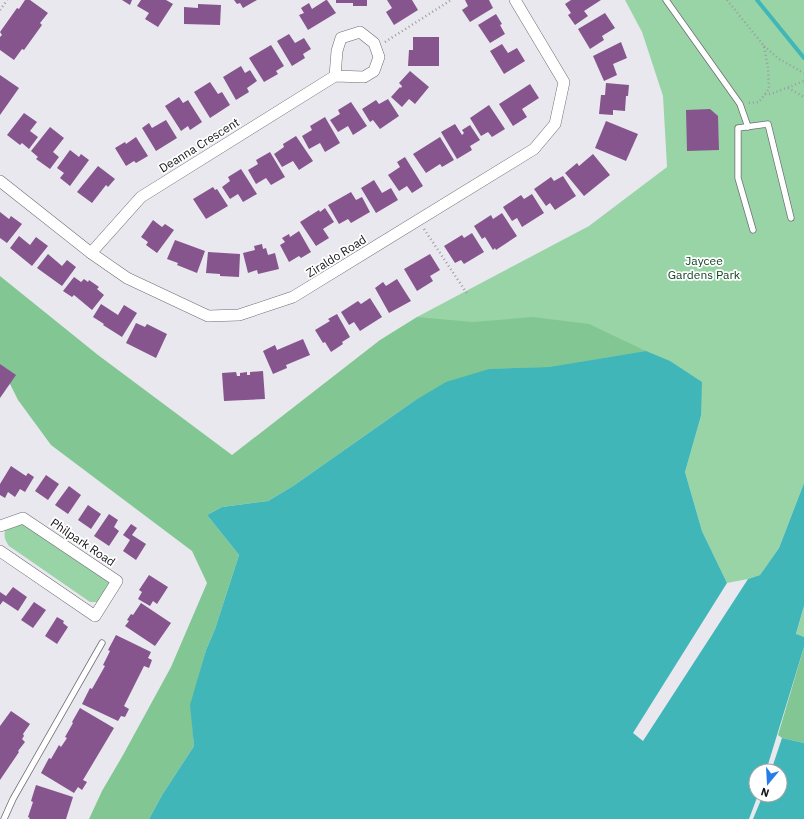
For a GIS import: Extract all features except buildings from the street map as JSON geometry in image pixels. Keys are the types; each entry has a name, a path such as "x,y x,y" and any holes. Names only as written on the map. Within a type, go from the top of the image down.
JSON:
{"street":[{"name":"Ziraldo Road","path":"0,181 91,253 127,278 208,316 239,315 293,297 534,149 555,124 564,82 515,0"},
{"path":"360,32 374,43 379,57 374,71 364,78 335,76 336,51 341,38 360,32"},
{"name":"Deanna Crescent","path":"91,253 141,197 335,76"},
{"name":"Philpark Road","path":"0,526 23,518 117,581 95,616 0,551"}],"lane":[{"path":"666,0 740,104 748,127"},
{"path":"753,230 738,178 738,128 768,124 791,218"},
{"path":"4,819 13,799 102,643"}],"path":[{"path":"0,10 7,0"},
{"path":"376,48 451,0"},
{"path":"727,0 764,46 779,58 804,73"},
{"path":"740,104 759,102 769,89 768,68 764,46"},
{"path":"765,94 771,94 804,81"},
{"path":"788,88 804,97"},
{"path":"418,220 468,295"}],"green space":[{"name":"Jaycee Gardens Park","path":"625,0 804,0 804,483 779,548 760,575 748,579 727,583 702,531 685,472 701,416 446,382 417,317 589,226 667,167 663,96 642,32"},
{"path":"0,276 98,355 232,455 380,340 417,317 473,322 533,317 589,324 646,351 549,367 489,369 414,401 293,486 268,501 222,507 207,515 239,555 215,629 206,650 191,705 194,746 162,795 149,819 89,819 102,791 171,667 207,583 192,551 51,445 18,400 0,364"},
{"path":"23,520 107,578 110,585 99,602 90,602 9,546 5,536 7,525"},
{"path":"804,606 804,637 796,635"},
{"path":"804,647 804,743 782,738 778,735"}],"water":[{"path":"646,351 670,361 702,382 701,416 685,472 702,531 727,583 633,733 643,741 748,579 760,575 779,548 804,483 804,606 796,634 804,637 804,647 768,763 748,763 748,803 755,803 749,819 149,819 162,795 194,746 190,705 206,650 215,629 239,555 207,515 222,507 268,501 293,486 414,401 446,382 489,369 549,367"},
{"path":"782,738 804,743 804,819 753,819 760,803 788,803 788,763 774,763"}],"waterway":[{"path":"757,0 804,58"}]}
